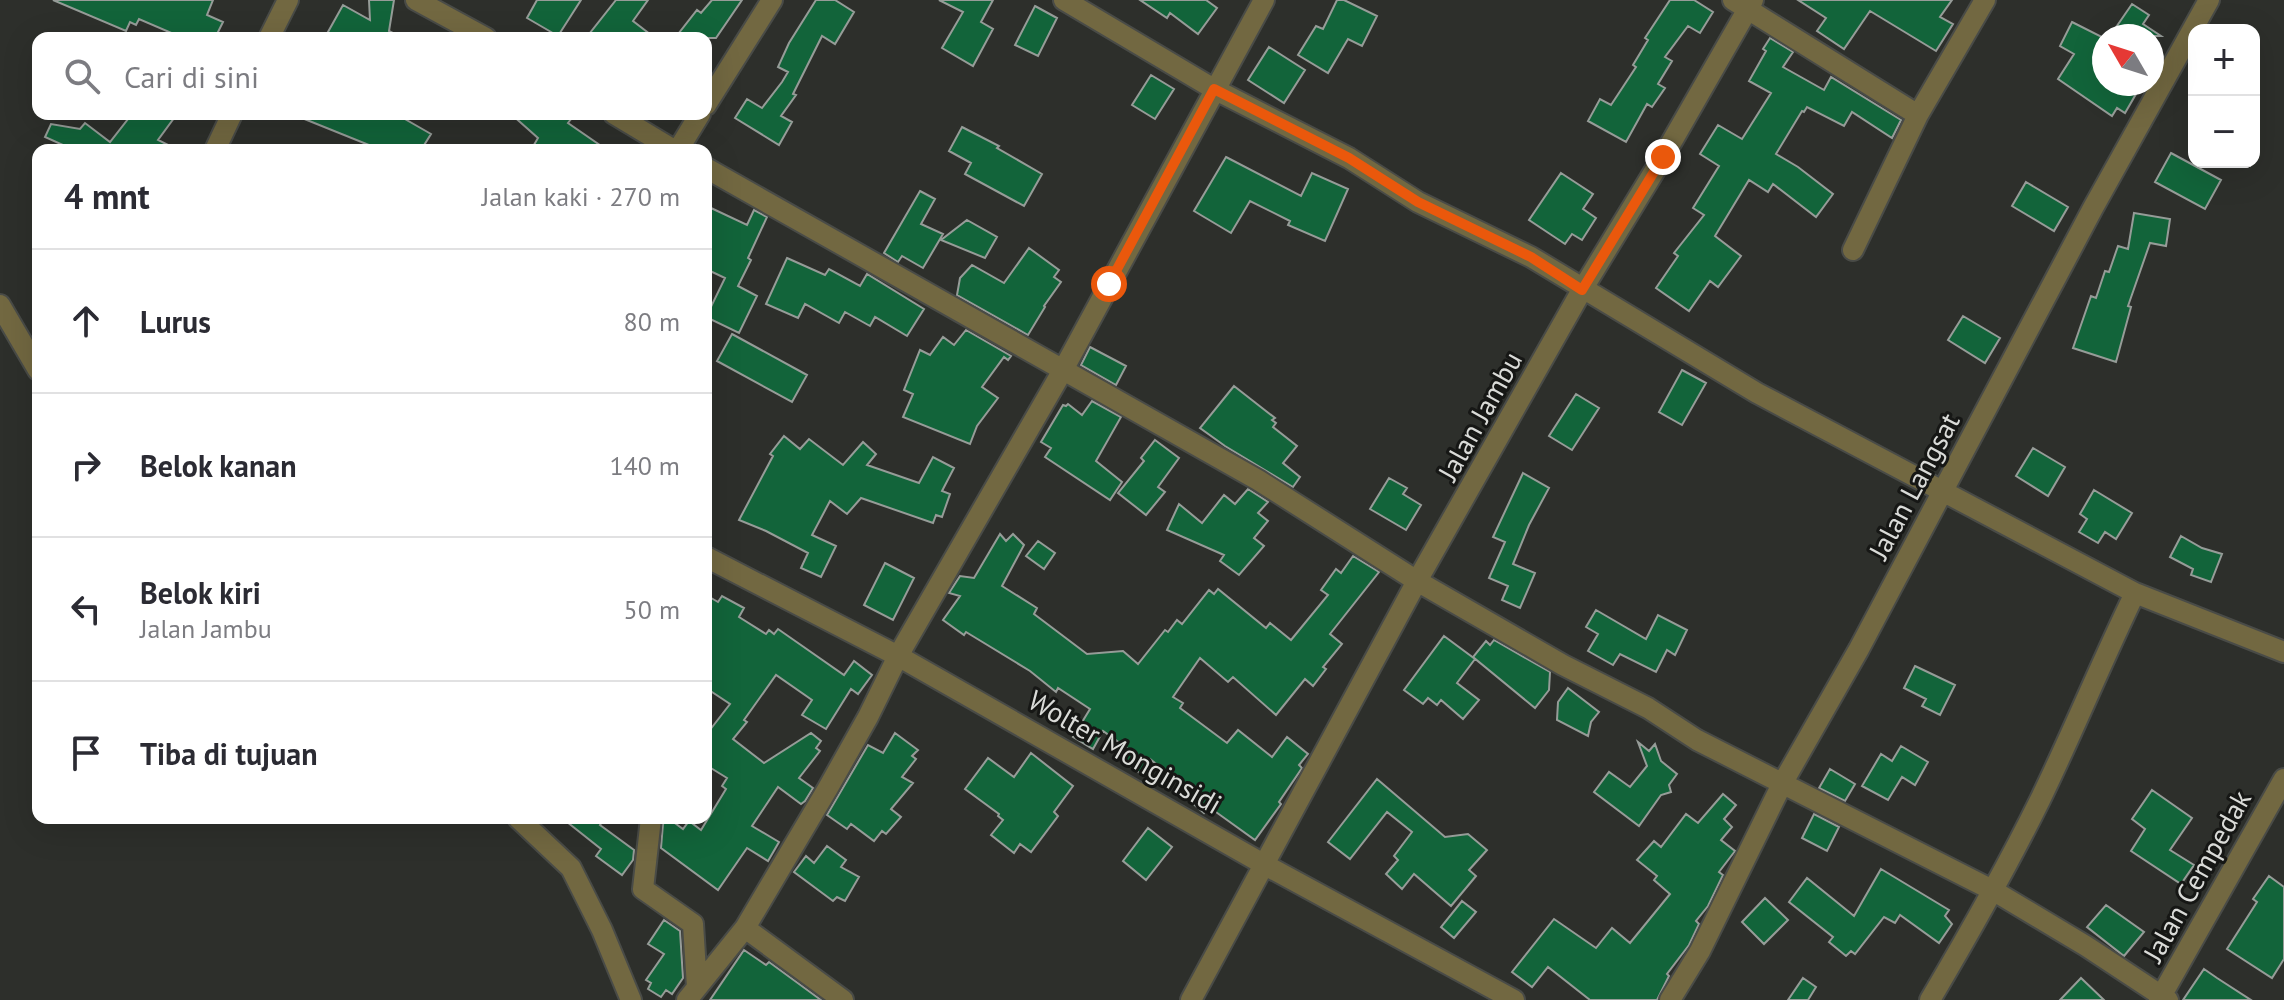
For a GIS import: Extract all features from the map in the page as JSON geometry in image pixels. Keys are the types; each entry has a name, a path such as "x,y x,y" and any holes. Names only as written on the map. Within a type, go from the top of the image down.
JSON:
{"street":[{"path":"272,32 288,0"},
{"path":"416,0 475,32"},
{"path":"712,95 772,0"},
{"path":"1064,0 1214,89 1349,158 1418,202 1531,257 1757,393 2135,593 2284,652"},
{"path":"692,994 745,928 848,753 898,656 1063,370 1264,0"},
{"path":"1853,250 1918,115 1985,0"},
{"name":"Jalan Langsat","path":"1670,1000 1700,951 1782,784 1859,649 2093,208 2209,0"},
{"path":"1745,3 1918,115"},
{"name":"Jalan Jambu","path":"1191,1000 1417,581 1582,290 1663,157 1745,3"},
{"path":"218,144 229,120"},
{"path":"624,120 666,144"},
{"path":"680,144 696,120"},
{"path":"712,171 1258,480 1417,581 1563,665 1648,708 1697,740 1994,891 2086,946 2163,999"},
{"path":"0,305 32,360"},
{"name":"Wolter Monginsidi","path":"712,560 898,656 1265,865 1514,1000"},
{"path":"1930,1000 1994,891 2135,593"},
{"name":"Jalan Cempedak","path":"2163,999 2284,779"},
{"path":"524,824 571,868 602,930 631,1000"},
{"path":"650,824 643,889 693,924 692,994"},
{"path":"745,928 843,1000"}],"building":[{"path":"53,0 213,0 207,15 223,22 218,32 169,32 139,19 136,25 130,22 126,31"},
{"path":"369,0 394,0 391,32 328,32 343,5 370,20"},
{"path":"537,0 581,0 561,32 551,32 527,18"},
{"path":"616,0 648,0 633,21 647,32 591,32"},
{"path":"712,0 742,0 716,38 712,38 712,32 680,32 697,10 701,13"},
{"path":"816,0 835,0 854,12 835,44 822,36 793,94 796,95 781,116 792,122 779,145 735,118 747,99 762,108 782,82 788,72 778,67"},
{"path":"939,0 993,0 981,22 993,29 973,66 942,48 963,12"},
{"path":"1140,0 1206,0 1217,8 1198,34 1170,13 1167,18"},
{"path":"1337,0 1344,0 1377,16 1362,46 1348,39 1328,73 1298,55 1316,26 1323,29"},
{"path":"1670,0 1694,0 1713,12 1700,33 1688,26 1665,57 1672,61 1658,84 1665,88 1652,107 1647,104 1626,142 1588,121 1600,99 1611,105 1636,67 1633,65 1648,40 1645,38"},
{"path":"1798,0 1952,0 1940,17 1953,24 1936,51 1870,11 1844,49 1817,31 1826,18"},
{"path":"2132,4 2149,15 2143,24 2118,24"},
{"path":"1035,6 1057,18 1038,56 1015,45"},
{"path":"2072,22 2092,32 2092,96 2135,96 2125,113 2117,108 2112,116 2058,79 2074,54 2060,46"},
{"path":"1770,38 1793,52 1783,67 1824,90 1831,77 1901,120 1892,138 1852,112 1844,126 1807,107 1802,111 1776,154 1833,194 1816,217 1773,184 1768,192 1749,180 1715,236 1741,256 1718,287 1710,281 1689,311 1656,288 1678,256 1674,253 1704,215 1693,208 1719,166 1700,154 1718,125 1742,139 1771,93 1749,81"},
{"path":"1269,47 1305,70 1284,103 1248,80"},
{"path":"1151,75 1174,89 1155,119 1132,105"},
{"path":"127,120 173,120 158,140 166,144 61,144 45,137 51,124 80,129 85,123 110,142"},
{"path":"307,120 406,120 431,134 425,144 367,144"},
{"path":"518,120 570,120 568,123 598,144 534,144 538,138"},
{"path":"962,127 1042,174 1024,206 965,174 971,163 949,151"},
{"path":"2171,153 2188,162 2188,168 2199,168 2221,180 2205,209 2155,182"},
{"path":"1226,157 1301,196 1312,173 1348,189 1325,241 1288,225 1290,221 1250,201 1231,233 1194,211"},
{"path":"1561,173 1593,194 1583,209 1596,218 1582,240 1572,234 1565,244 1529,220"},
{"path":"2026,182 2068,207 2054,231 2012,206"},
{"path":"920,191 935,199 921,224 943,234 923,268 902,256 898,262 884,253"},
{"path":"712,208 747,225 754,210 767,217 738,286 757,296 739,333 712,320 712,305 725,278 712,272"},
{"path":"2134,213 2170,219 2166,246 2150,243 2128,306 2131,307 2116,362 2073,348 2091,296 2096,298 2118,246 2128,249"},
{"path":"967,220 997,237 985,258 941,240"},
{"path":"1029,248 1059,270 1054,277 1061,282 1028,335 957,295 960,278 972,265 1004,283"},
{"path":"787,258 825,275 829,269 860,286 867,274 924,309 907,336 875,317 870,326 845,312 839,323 805,304 798,318 766,304"},
{"path":"1963,316 2000,338 1985,363 1948,340"},
{"path":"966,330 1011,356 1008,360 1004,357 982,387 998,398 977,426 970,444 903,417 913,394 904,390 920,350 930,355 943,337 954,345"},
{"path":"732,334 807,375 792,402 717,361"},
{"path":"1090,347 1126,366 1116,385 1081,365"},
{"path":"1682,370 1706,383 1682,425 1659,412"},
{"path":"1234,386 1275,418 1272,420 1276,423 1273,427 1297,446 1283,463 1300,477 1293,487 1200,428"},
{"path":"1576,394 1599,408 1572,450 1549,436"},
{"path":"1092,401 1121,417 1096,461 1122,482 1110,500 1045,457 1051,448 1041,442 1063,405 1068,404 1082,415"},
{"path":"784,436 800,449 809,439 843,465 863,442 876,454 867,465 919,483 933,457 954,468 942,491 950,494 942,517 936,515 933,523 861,498 847,514 830,501 812,535 836,546 821,577 801,568 808,553 739,520 773,456 770,454"},
{"path":"1155,440 1179,458 1158,487 1165,492 1146,515 1118,493 1144,461 1141,458"},
{"path":"2033,448 2065,467 2048,496 2016,476"},
{"path":"1523,473 1549,488 1513,564 1535,573 1520,608 1502,600 1508,586 1489,578 1505,542 1493,537"},
{"path":"1389,478 1407,488 1403,494 1421,505 1406,530 1370,509"},
{"path":"1248,489 1268,502 1258,513 1268,521 1254,538 1264,546 1239,575 1220,561 1224,555 1167,530 1179,504 1202,523 1224,495 1235,504"},
{"path":"2094,490 2132,513 2116,539 2105,532 2098,543 2079,532 2087,519 2080,514"},
{"path":"1000,534 1006,541 1013,534 1024,545 1002,586 1037,608 1034,614 1087,654 1123,651 1138,664 1165,630 1168,632 1177,620 1182,624 1209,590 1214,594 1218,589 1266,628 1270,623 1291,640 1328,595 1321,590 1336,569 1341,573 1353,556 1379,572 1330,634 1342,644 1323,667 1326,669 1313,686 1305,679 1276,715 1233,677 1228,682 1200,658 1173,697 1183,703 1180,708 1227,743 1238,730 1272,757 1287,737 1308,754 1279,802 1281,804 1255,840 1209,807 1204,813 1176,789 1180,783 1150,759 1140,773 1123,761 1131,751 1103,731 1093,749 1073,737 1090,709 1058,688 1056,692 1030,671 943,620 960,596 949,593 960,576 974,578"},
{"path":"2181,536 2202,548 2222,554 2211,582 2191,575 2193,569 2170,557"},
{"path":"1038,541 1055,553 1044,569 1026,556"},
{"path":"885,563 914,578 893,620 864,605"},
{"path":"722,596 744,608 739,617 766,634 769,630 774,634 778,629 844,675 854,661 872,675 858,694 851,689 826,729 802,715 812,700 776,675 733,739 764,763 811,733 821,741 816,748 820,751 799,778 813,788 801,804 778,787 752,826 779,842 768,861 747,848 718,890 661,848 663,824 676,824 683,829 687,824 693,824 701,830 705,824 712,824 712,812 726,789 722,786 727,778 712,769 712,727 730,704 712,692 712,598 718,602"},
{"path":"1596,610 1646,639 1658,615 1687,630 1675,655 1667,650 1656,672 1620,654 1613,665 1588,651 1598,634 1586,627"},
{"path":"1444,636 1475,659 1457,683 1479,700 1463,719 1441,700 1437,705 1428,698 1423,704 1404,690"},
{"path":"1494,640 1550,672 1549,690 1535,708 1473,657 1486,641 1490,645"},
{"path":"1915,666 1955,685 1940,715 1922,706 1926,699 1904,688"},
{"path":"1568,688 1599,712 1591,722 1588,736 1557,720 1558,702"},
{"path":"895,733 918,750 912,756 916,759 902,777 913,783 891,809 901,817 886,834 882,831 874,841 851,824 847,829 827,815 868,745 883,753"},
{"path":"1638,742 1649,751 1655,744 1661,761 1677,774 1669,785 1671,792 1661,795 1639,826 1594,792 1609,772 1630,787 1647,766"},
{"path":"1901,746 1928,762 1915,785 1902,777 1888,800 1862,786 1881,754 1892,761"},
{"path":"1031,753 1073,786 1054,812 1058,816 1031,852 1020,844 1014,853 991,835 1003,820 999,814 965,789 988,758 1014,777"},
{"path":"1830,769 1855,784 1845,801 1819,788"},
{"path":"1377,779 1445,837 1468,834 1487,850 1469,870 1476,876 1451,906 1414,874 1402,889 1386,874 1398,860 1394,856 1412,832 1387,812 1350,859 1328,842"},
{"path":"2152,790 2192,818 2170,850 2194,865 2181,884 2131,851 2145,829 2132,819"},
{"path":"1723,794 1736,805 1724,819 1732,827 1721,840 1735,851 1719,872 1723,875 1708,906 1696,921 1699,924 1689,945 1667,974 1669,976 1657,1000 1590,1000 1548,967 1532,987 1512,972 1554,919 1596,948 1612,928 1630,943 1670,894 1654,880 1657,876 1637,860 1654,841 1661,847 1686,814 1698,823"},
{"path":"1814,814 1839,827 1827,851 1802,838"},
{"path":"570,824 601,824 634,850 633,860 622,875 596,856 601,849"},
{"path":"1148,828 1172,847 1146,880 1123,861"},
{"path":"827,846 846,860 841,867 859,877 845,901 837,897 833,901 794,872 806,856 814,863"},
{"path":"1881,869 1949,910 1945,916 1952,924 1939,943 1900,915 1895,923 1884,917 1855,954 1851,951 1846,956 1829,942 1833,937 1789,902 1807,878 1854,916"},
{"path":"2269,876 2284,887 2284,959 2272,978 2227,949 2257,902 2253,899"},
{"path":"1765,898 1788,920 1764,944 1742,922"},
{"path":"1462,901 1476,912 1454,938 1441,927"},
{"path":"2106,905 2144,932 2124,956 2087,927"},
{"path":"664,920 680,931 683,978 672,994 666,990 661,997 648,989 651,983 646,980 664,954 648,944"},
{"path":"744,950 766,965 769,962 821,1000 710,1000"},
{"path":"2204,969 2217,978 2251,1000 2183,1000"},
{"path":"1803,978 1816,987 1808,1000 1788,1000"},
{"path":"2081,978 2104,1000 2060,1000"}],"route":[{"path":"1109,284 1214,89 1349,158 1418,202 1531,257 1582,290 1663,157"}]}
